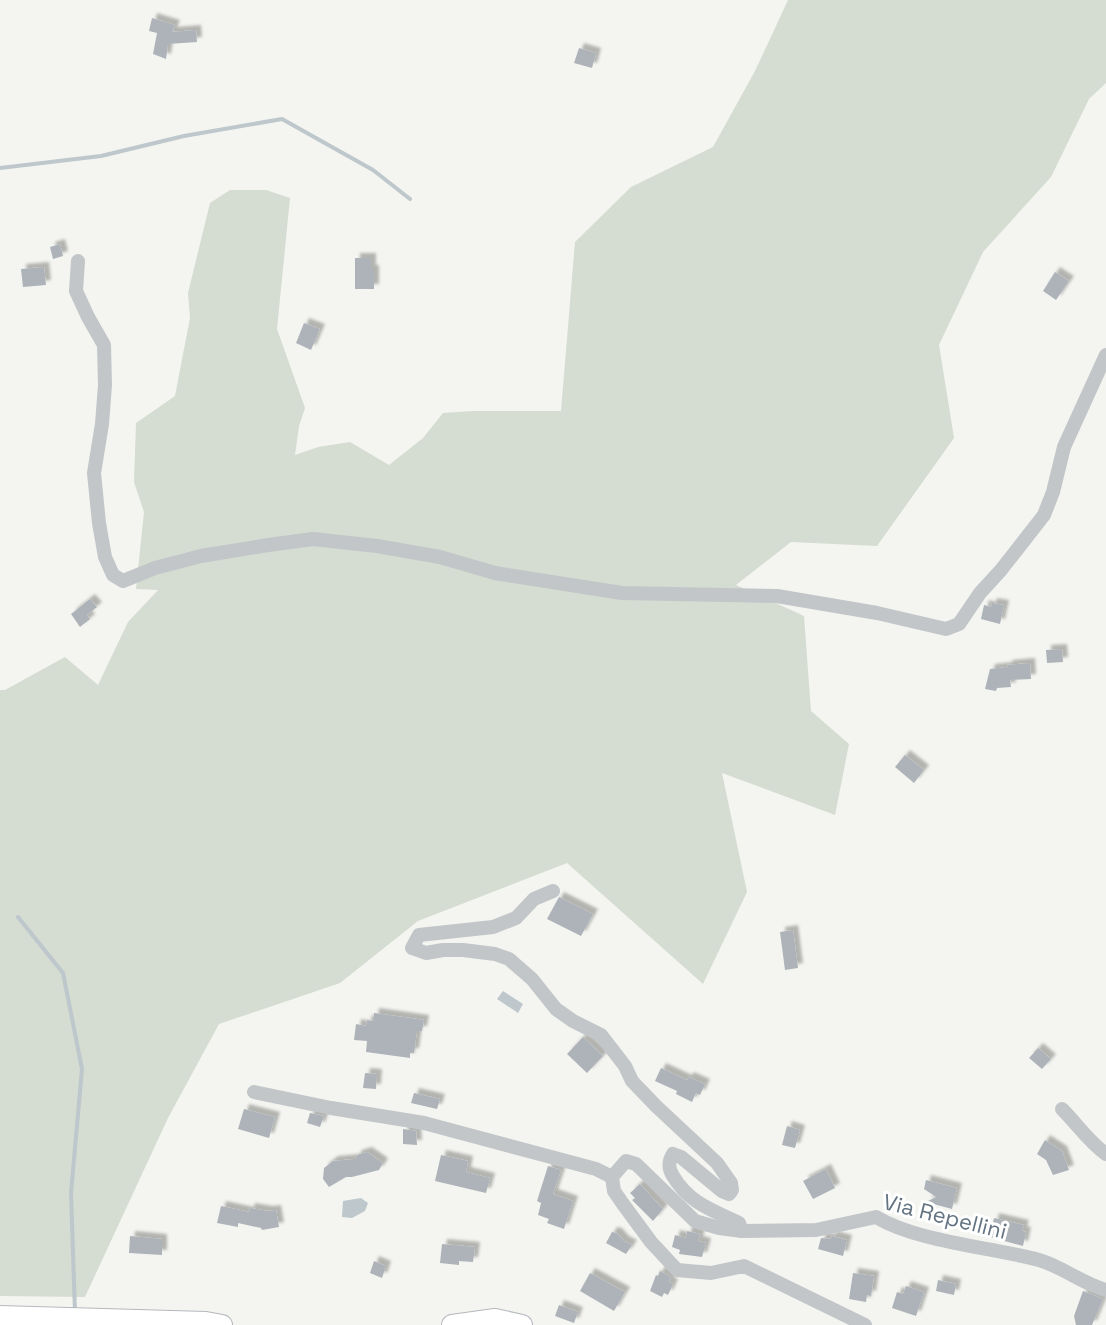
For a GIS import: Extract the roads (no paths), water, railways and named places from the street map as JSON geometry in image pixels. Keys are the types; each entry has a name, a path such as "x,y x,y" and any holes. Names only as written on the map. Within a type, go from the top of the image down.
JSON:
{"main road":[{"path":"0,1316 206,1322 222,1325"},
{"path":"452,1325 495,1319 522,1325"}],"street":[{"path":"78,261 76,291 104,345 105,385 102,424 94,473 99,522 105,557 113,575 123,581 154,568 201,556 268,544 313,539 377,546 440,557 495,573 621,592 777,596 865,610 946,629 953,628 959,624 980,593 1044,515 1053,492 1064,447 1106,355"},
{"path":"1092,386 1106,380"},
{"path":"553,891 534,899 516,918 498,925 469,931 445,931 419,935 412,948 426,953 463,950 495,954 509,959 532,979 556,1009 573,1021 601,1035 626,1066 632,1081 717,1163 731,1183 732,1190 729,1194 722,1191 681,1157 673,1154 669,1160 669,1169 682,1191 715,1212 739,1222 742,1230"},
{"path":"254,1092 458,1131 596,1169 612,1178 614,1191 623,1204 651,1242 677,1270 711,1272 744,1266 864,1325"},
{"path":"1062,1109 1089,1141 1106,1154"},
{"name":"Via Repellini","path":"612,1178 626,1161 636,1164 695,1221 718,1228 816,1230 876,1216 888,1224 935,1238 1042,1261 1106,1290"}],"waterway":[{"path":"0,168 101,156 184,136 282,119 373,170 410,199"},
{"path":"18,917 63,973 82,1069 71,1193 75,1312"}]}
